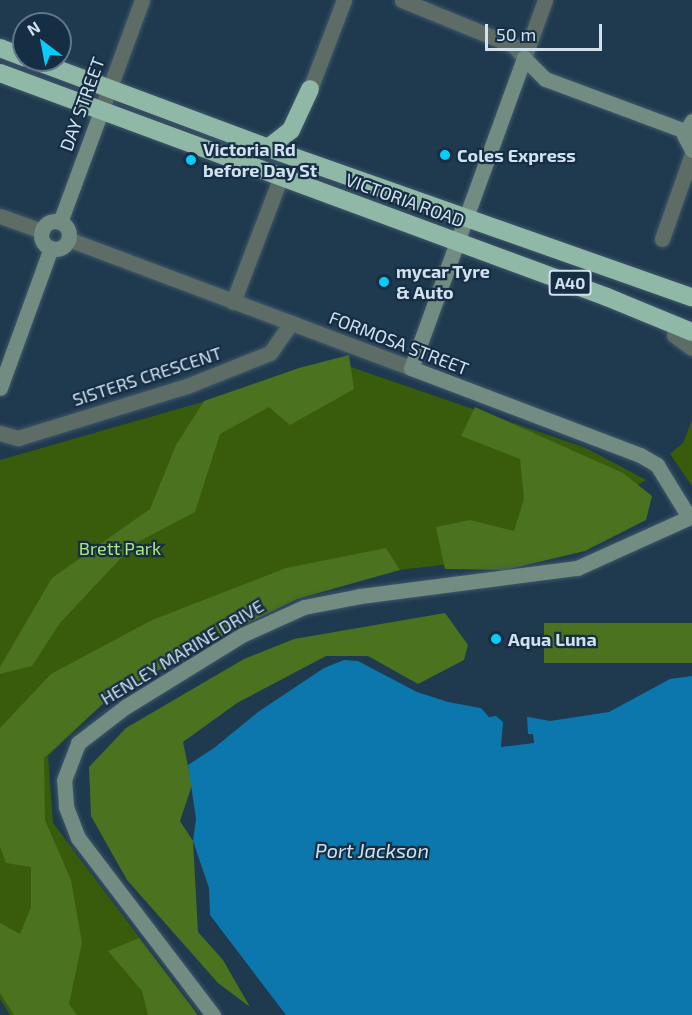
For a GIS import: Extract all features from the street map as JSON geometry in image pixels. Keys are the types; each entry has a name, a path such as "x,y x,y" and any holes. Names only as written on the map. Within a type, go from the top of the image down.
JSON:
{"highway":[{"name":"VICTORIA ROAD","path":"66,72 268,148 692,297"},
{"name":"VICTORIA ROAD","path":"0,74 458,242 683,334"},
{"path":"268,148 291,130 310,89"}],"street":[{"name":"DAY STREET","path":"60,222 142,0"},
{"path":"310,89 344,0"},
{"path":"402,0 514,46 545,79 688,126 685,140 692,152 662,239"},
{"path":"411,368 545,0"},
{"path":"233,302 281,176"},
{"path":"0,216 42,231"},
{"path":"51,222 60,222 67,227 68,239 63,246 51,248 44,243 42,231 51,222"},
{"name":"FORMOSA STREET","path":"68,239 640,455 657,465 691,517"},
{"path":"0,388 51,248"},
{"name":"SISTERS CRESCENT","path":"0,433 18,438 187,386 270,353 291,323"},
{"path":"683,334 692,348"},
{"name":"HENLEY MARINE DRIVE","path":"213,1015 78,838 66,806 64,780 78,743 125,707 242,635 304,607 360,596 576,568 691,517"}],"green space":[{"path":"349,355 354,389 290,425 269,407 220,434 195,512 134,544 60,623 32,666 0,674 0,667 52,578 150,509 176,445 204,401 299,368"},
{"name":"Brett Park","path":"339,363 586,448 646,480 585,516 562,551 331,578 134,674 48,756 53,823 198,1015 10,1015 0,999 0,460"},
{"path":"475,407 623,473 652,496 646,520 585,551 505,570 445,569 436,527 470,520 514,531 524,499 520,459 461,436"},
{"path":"692,420 692,486 670,454 683,443"},
{"path":"386,548 400,570 297,599 194,650 108,699 44,758 45,820 71,880 82,943 69,1004 77,1015 14,1015 0,993 0,923 20,934 31,907 31,867 6,863 0,847 0,728 51,674 152,620 286,568"},
{"path":"445,613 468,645 464,660 418,684 368,656 326,656 237,703 183,742 192,785 180,821 193,841 198,932 223,960 250,1007 218,983 127,880 91,816 89,767 126,728 244,659 294,639"},
{"path":"544,623 692,623 692,663 544,663"},
{"path":"139,938 198,1015 148,1015 142,991 108,951"}],"water":[{"name":"Port Jackson","path":"344,660 358,661 417,692 448,702 550,721 609,712 670,679 692,676 692,1015 286,1015 210,915 209,888 193,841 196,819 188,765 214,748 258,712 324,668"}],"pier":[{"path":"480,707 527,716 528,734 533,734 534,743 501,747 503,722 496,716 489,717"}],"place":[{"name":"Coles Express","path":"445,155"},
{"name":"Victoria Rd before Day St","path":"191,160"},
{"name":"mycar Tyre & Auto","path":"384,282"},
{"name":"Aqua Luna","path":"496,639"}]}
